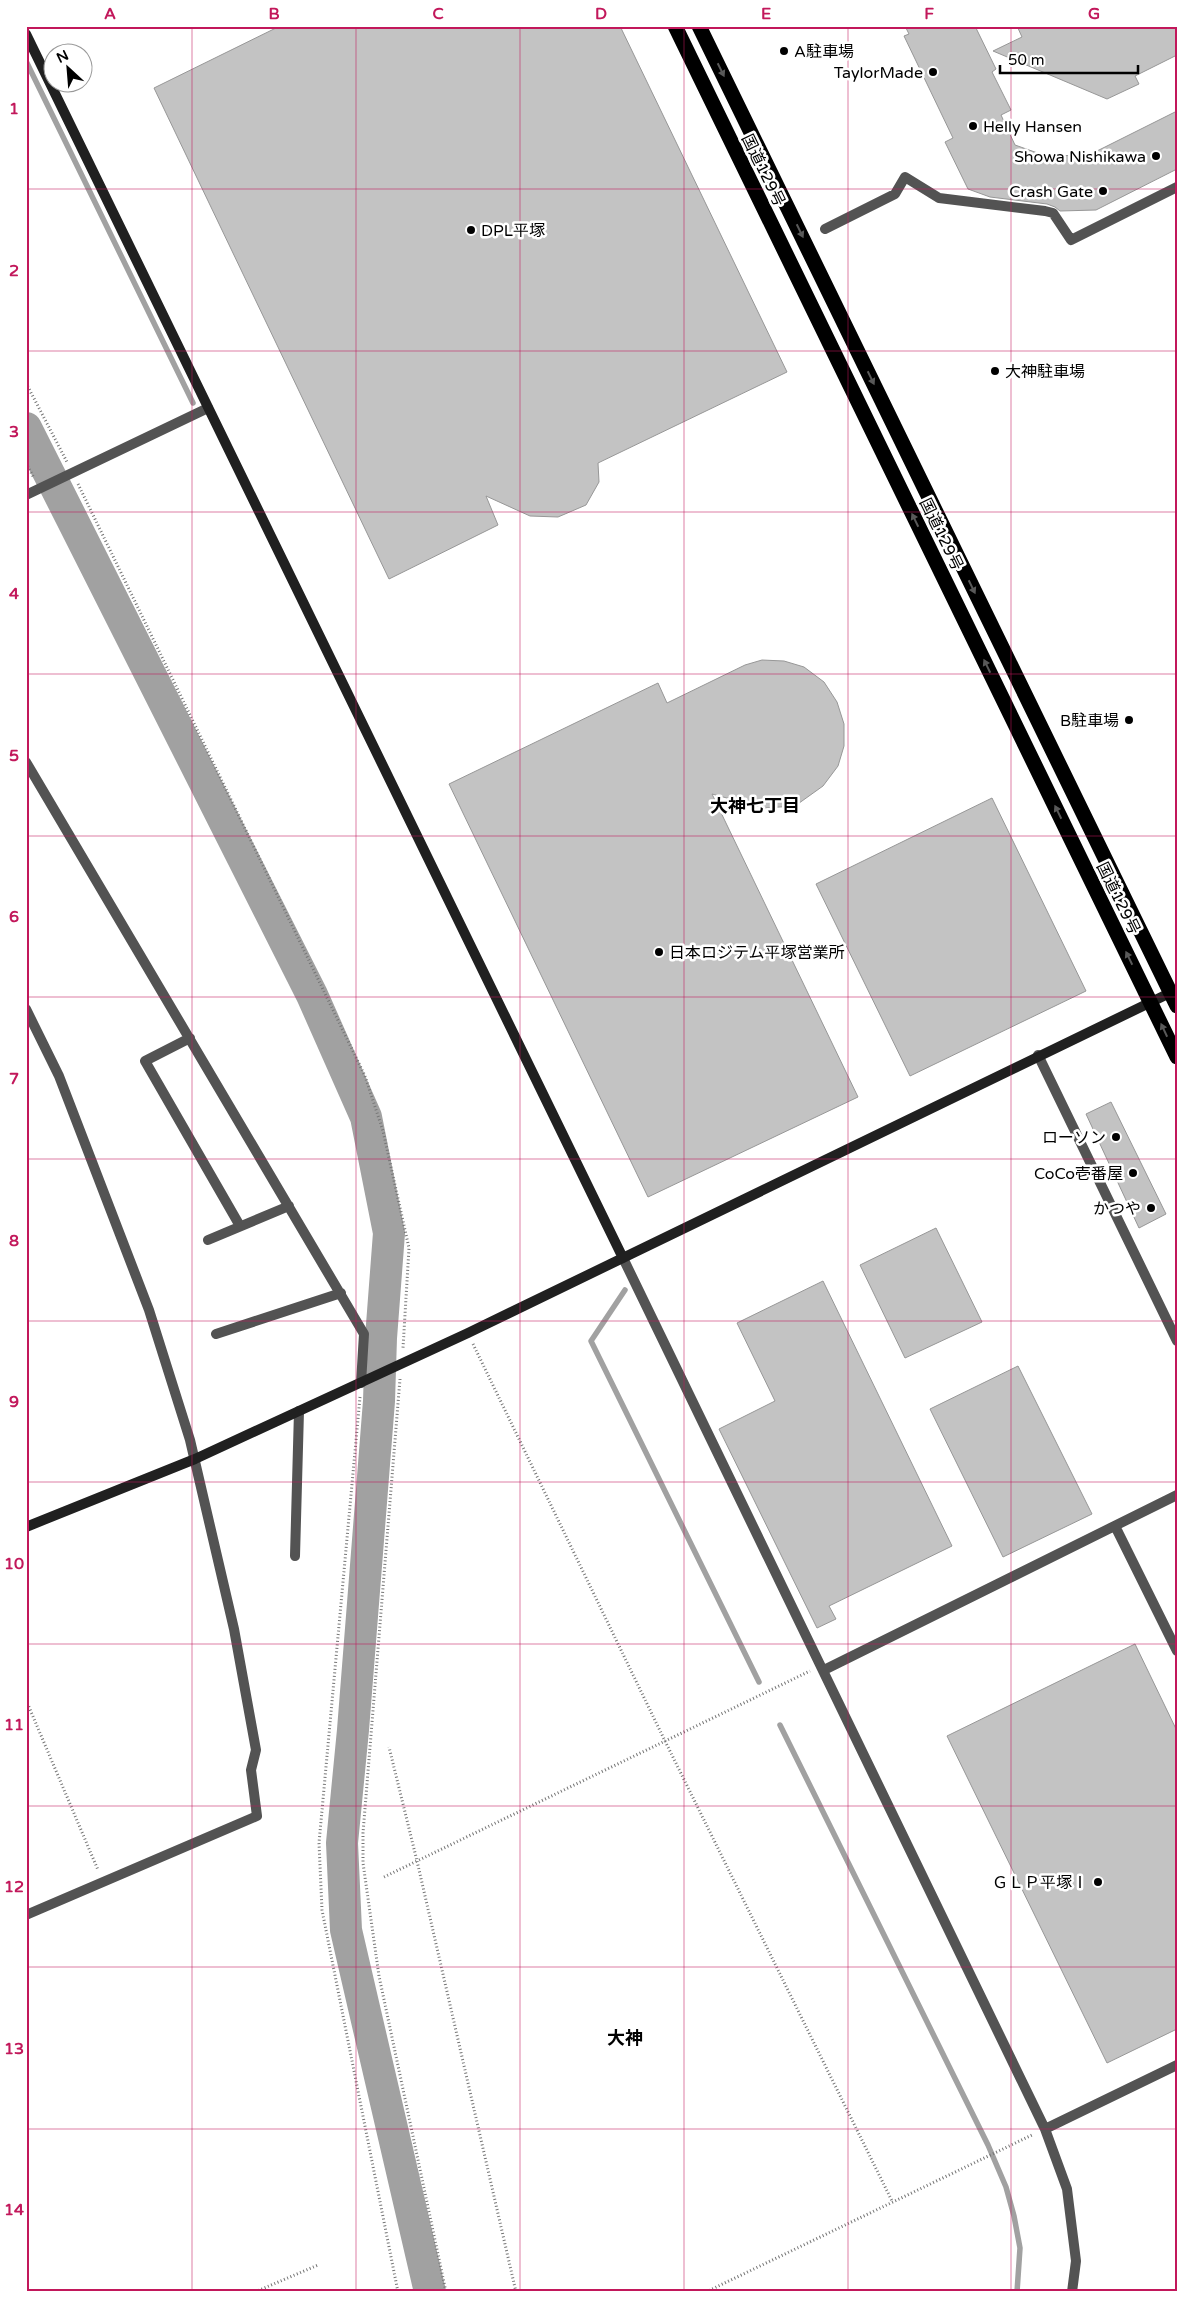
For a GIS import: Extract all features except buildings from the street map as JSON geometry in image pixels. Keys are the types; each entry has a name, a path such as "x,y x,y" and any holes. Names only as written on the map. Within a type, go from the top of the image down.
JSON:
{"highway":[{"name":"国道129号","path":"674,26 1177,1057"},
{"name":"国道129号","path":"699,26 1175,996"}],"street":[{"path":"26,34 823,1668 1045,2129 1067,2190 1076,2261 1072,2292"},
{"path":"825,229 895,194 906,177 940,198 1053,213 1071,240 1177,187"},
{"path":"26,496 208,408"},
{"path":"26,762 364,1334 363,1381"},
{"path":"26,1527 195,1459 396,1367 1038,1055 1150,1002 1175,996"},
{"path":"26,1009 59,1076 149,1310 195,1459 234,1629 256,1750 251,1770 258,1816 26,1915"},
{"path":"190,1038 145,1061 240,1226"},
{"path":"1038,1055 1177,1341"},
{"path":"208,1240 289,1206"},
{"path":"216,1334 341,1293"},
{"path":"295,1556 299,1411"},
{"path":"823,1668 1177,1495"},
{"path":"1115,1526 1177,1651"},
{"path":"1045,2129 1177,2065"}],"path":[{"path":"468,1333 665,1741 892,2201"},
{"path":"363,1381 319,1843 322,1910 398,2292"},
{"path":"384,1877 665,1741 823,1668"},
{"path":"26,1700 103,1882"},
{"path":"389,1747 516,2292"},
{"path":"706,2292 1045,2129"},
{"path":"255,2292 318,2265"}],"waterway":[{"path":"26,61 193,403"},
{"path":"26,428 312,995 366,1117 389,1233 381,1338 379,1401 353,1730 342,1843 346,1930 430,2292"},
{"path":"625,1290 591,1341 759,1682"},
{"path":"780,1725 988,2145 1006,2187 1020,2248 1017,2292"}],"place":[{"name":"A駐車場","path":"784,51"},
{"name":"TaylorMade","path":"933,72"},
{"name":"Helly Hansen","path":"973,126"},
{"name":"Showa Nishikawa","path":"1156,156"},
{"name":"Crash Gate","path":"1103,191"},
{"name":"DPL平塚","path":"471,230"},
{"name":"大神駐車場","path":"995,371"},
{"name":"B駐車場","path":"1129,720"},
{"name":"日本ロジテム平塚営業所","path":"659,952"},
{"name":"ローソン","path":"1116,1137"},
{"name":"CoCo壱番屋","path":"1133,1173"},
{"name":"かつや","path":"1151,1208"},
{"name":"ＧＬＰ平塚Ⅰ","path":"1098,1882"}],"district":[{"name":"大神七丁目","path":"755,806"},
{"name":"大神","path":"625,2038"}]}
